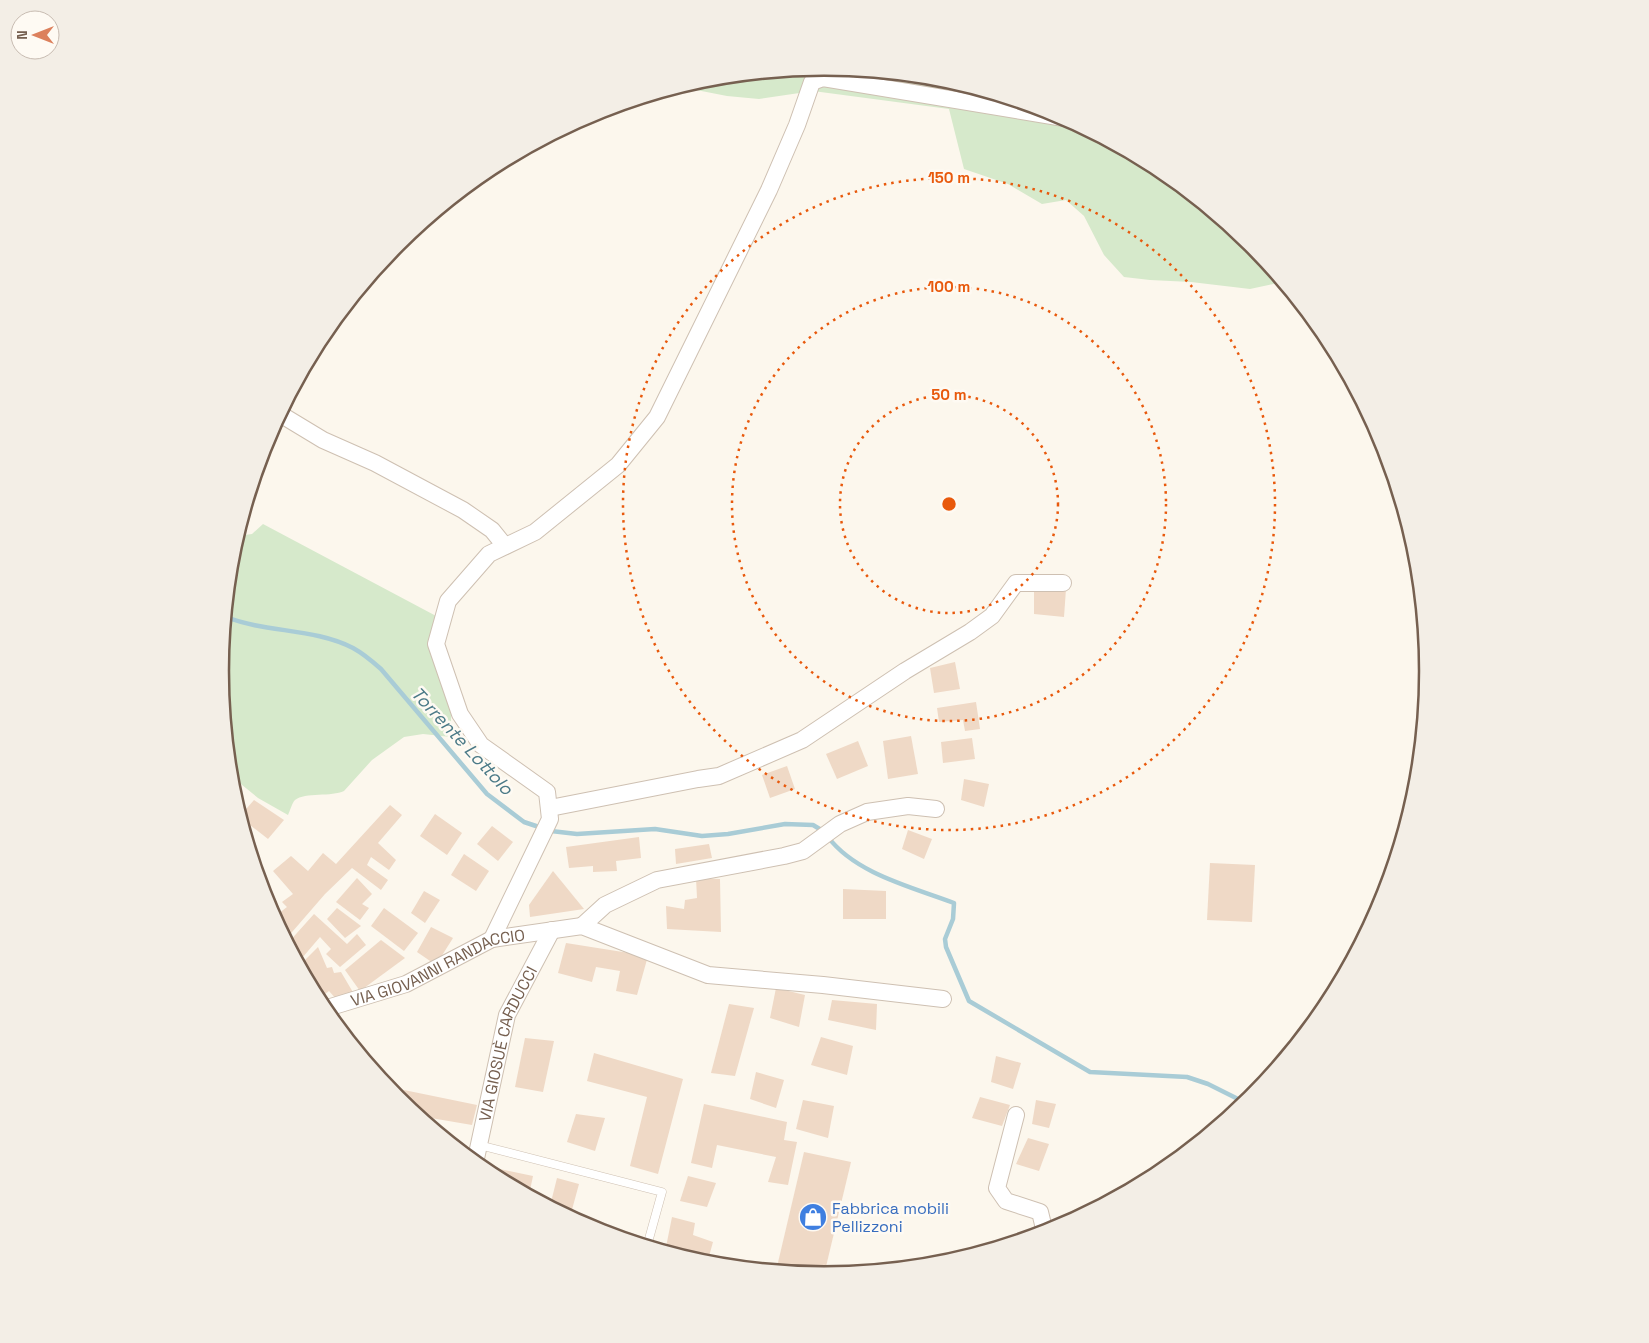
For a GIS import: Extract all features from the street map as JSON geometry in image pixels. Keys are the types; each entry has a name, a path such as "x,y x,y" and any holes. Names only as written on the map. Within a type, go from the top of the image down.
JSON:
{"street":[{"path":"492,938 541,838 550,814 547,792 481,745 460,714 436,644 448,601 489,554 535,532 618,466 657,417 769,190 797,125 812,82 823,78 1025,112"},
{"path":"287,418 323,440 375,463 462,510 492,530 506,546"},
{"path":"550,814 698,779 719,776 802,740 992,616 1016,583 1063,583"},
{"path":"936,809 908,806 868,812 840,824 803,851 657,880 605,906 582,926 708,975 823,985 943,999"},
{"name":"VIA GIOVANNI RANDACCIO","path":"333,1006 406,984 492,938 582,926"},
{"name":"VIA GIOSUÈ CARDUCCI","path":"477,1154 507,1015 552,930"},
{"path":"1016,1115 997,1188 1006,1201 1040,1212 1043,1225"}],"lane":[{"path":"479,1145 662,1192 649,1240"}],"green space":[{"path":"824,76 863,78 902,81 941,88 1016,108 1088,138 1122,156 1155,177 1187,199 1217,224 1276,283 1250,289 1124,277 1104,255 1084,216 1066,200 1042,204 1008,184 964,169 949,109 813,91 759,99 727,96 698,90 747,81 786,78"},
{"path":"263,524 438,617 451,686 451,737 423,734 404,737 372,760 344,791 299,798 294,801 288,815 258,798 240,783 234,749 229,672 234,594 246,535 252,534"}],"building":[{"path":"1034,588 1066,589 1064,617 1034,614"},
{"path":"955,662 960,689 934,693 930,668"},
{"path":"976,702 980,729 965,731 963,720 939,722 937,708"},
{"path":"911,736 918,774 888,779 883,741"},
{"path":"972,738 975,759 943,763 941,742"},
{"path":"858,741 868,766 837,779 826,754"},
{"path":"787,766 795,789 770,798 762,775"},
{"path":"964,779 989,784 984,807 961,800"},
{"path":"254,800 284,820 268,839 250,825 246,809"},
{"path":"390,805 402,815 378,843 396,860 389,870 371,857 367,865 388,880 381,890 352,868 325,894 290,934 281,912 287,907 282,902 293,894 273,871 291,856 308,871 323,853 336,864"},
{"path":"435,814 462,833 447,855 420,836"},
{"path":"492,826 513,842 498,861 477,844"},
{"path":"908,830 932,839 924,859 902,849"},
{"path":"639,837 641,858 616,861 617,871 593,872 593,866 569,868 566,847"},
{"path":"709,844 712,858 676,864 675,849"},
{"path":"464,854 489,871 476,891 451,875"},
{"path":"1210,863 1255,865 1252,922 1207,920"},
{"path":"553,871 584,909 530,917 529,905"},
{"path":"357,878 372,894 362,904 369,908 360,920 336,902"},
{"path":"696,878 720,879 721,932 667,929 666,906 684,909 685,900 697,898"},
{"path":"843,889 886,891 886,919 843,919"},
{"path":"424,891 440,900 425,923 411,913"},
{"path":"337,908 361,926 345,938 327,919"},
{"path":"384,908 418,933 404,951 371,926"},
{"path":"314,914 347,944 357,934 366,945 340,967 326,954 331,949 320,937 303,957 293,938"},
{"path":"431,927 453,938 436,965 417,952"},
{"path":"381,940 405,958 360,991 345,970"},
{"path":"566,943 648,956 637,995 616,991 620,971 596,967 592,982 558,973"},
{"path":"318,947 327,968 332,967 334,973 341,972 354,994 337,1000 329,991 325,994 304,960"},
{"path":"776,988 805,995 799,1027 770,1018"},
{"path":"832,1000 877,1004 876,1030 828,1020"},
{"path":"729,1004 754,1008 735,1076 711,1073"},
{"path":"821,1037 853,1046 847,1075 811,1065"},
{"path":"525,1038 554,1041 543,1092 515,1087"},
{"path":"594,1053 683,1079 658,1174 630,1166 647,1097 587,1081"},
{"path":"996,1056 1021,1063 1013,1089 991,1082"},
{"path":"756,1072 784,1080 776,1108 750,1099"},
{"path":"402,1090 477,1105 472,1125 431,1118"},
{"path":"980,1097 1010,1105 1002,1126 972,1118"},
{"path":"803,1100 834,1106 828,1138 796,1129"},
{"path":"1036,1100 1056,1104 1049,1128 1032,1124"},
{"path":"704,1104 787,1122 784,1140 797,1142 788,1185 768,1182 776,1157 717,1145 712,1168 691,1163"},
{"path":"576,1114 605,1118 595,1151 567,1142"},
{"path":"1028,1138 1049,1144 1039,1171 1016,1164"},
{"name":"Fabbrica mobili Pellizzoni","path":"804,1152 851,1162 826,1267 778,1264"},
{"path":"498,1169 533,1176 530,1189"},
{"path":"688,1176 716,1183 707,1207 680,1201"},
{"path":"557,1178 579,1184 572,1210 552,1200"},
{"path":"672,1217 695,1223 693,1235 713,1242 709,1255 666,1245"}],"waterway":[{"name":"Torrente Lottolo","path":"232,619 258,626 322,637 353,648 361,653 381,669 487,794 524,822 551,831 577,834 655,829 702,836 728,834 785,824 813,825 823,831"},
{"name":"Torrente Lottolo","path":"828,837 840,850 869,870 903,885 954,903 953,919 945,939 946,947 969,1001 1090,1072 1187,1077 1208,1084 1238,1099"}],"place":[{"name":"Fabbrica mobili Pellizzoni","path":"813,1217"}]}
